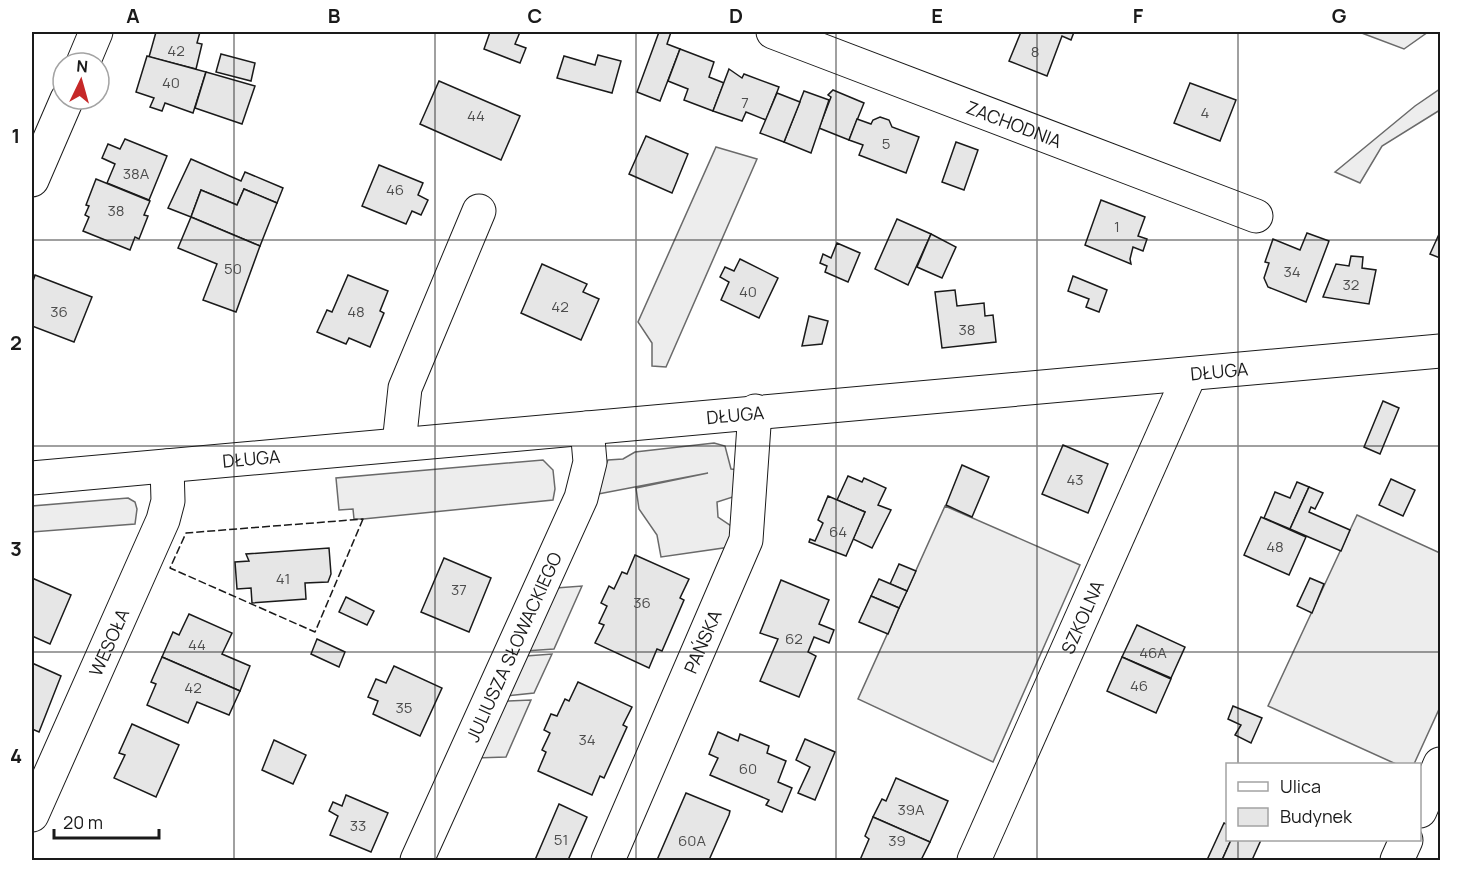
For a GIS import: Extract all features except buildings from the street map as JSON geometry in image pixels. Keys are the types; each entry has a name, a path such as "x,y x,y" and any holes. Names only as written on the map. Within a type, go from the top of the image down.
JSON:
{"street":[{"path":"88,51 96,32"},
{"name":"ZACHODNIA","path":"773,32 1256,216"},
{"path":"32,180 62,111"},
{"path":"399,444 405,388 479,211"},
{"name":"DŁUGA","path":"32,478 1440,351"},
{"name":"SZKOLNA","path":"974,861 1190,374"},
{"name":"PAŃSKA","path":"608,861 746,540 755,411"},
{"name":"JULIUSZA SŁOWACKIEGO","path":"417,861 580,498 590,462 587,428"},
{"name":"WESOŁA","path":"32,815 163,520 168,501 167,466"},
{"path":"1421,806 1440,764"},
{"path":"1397,861 1407,841"}],"shaded area":[{"path":"1359,32 1428,32 1404,49"},
{"path":"1440,89 1440,110 1382,146 1360,183 1335,172 1415,106"},
{"path":"716,147 757,159 666,367 652,366 652,343 638,322"},
{"path":"714,443 725,446 731,469 742,470 736,496 717,502 718,517 731,526 730,547 661,557 657,535 639,509 636,488 708,473 593,495 608,460 623,459 635,452"},
{"path":"543,460 553,470 555,489 553,500 363,519 354,519 353,509 339,510 336,478"},
{"path":"128,498 135,502 137,509 135,524 32,532 32,506"},
{"path":"945,506 1080,565 993,762 858,699"},
{"path":"1357,515 1440,553 1440,707 1414,763 1394,763 1268,706"},
{"path":"582,586 554,649 525,651 556,588"},
{"path":"552,654 534,693 505,696 526,656"},
{"path":"531,700 506,757 476,758 506,701"}],"fence":[{"path":"363,519 315,632 170,568 186,533 363,519"}]}
